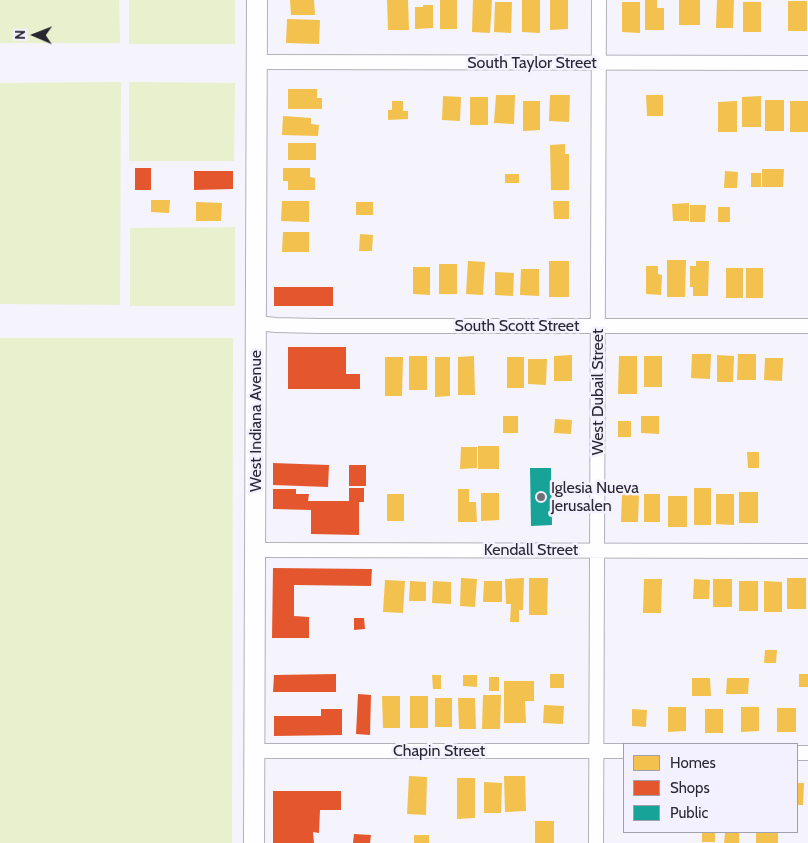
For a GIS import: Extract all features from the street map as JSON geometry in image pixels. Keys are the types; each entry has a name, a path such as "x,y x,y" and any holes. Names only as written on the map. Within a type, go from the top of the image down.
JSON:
{"street":[{"name":"West Indiana Avenue","path":"254,843 257,0"},
{"name":"West Dubail Street","path":"596,843 598,0"},
{"name":"South Taylor Street","path":"257,62 808,63"},
{"name":"South Scott Street","path":"256,323 318,326 808,326"},
{"name":"Kendall Street","path":"255,550 808,551"},
{"name":"Chapin Street","path":"254,751 623,751"}],"green space":[{"path":"0,0 119,0 120,43 0,43"},
{"path":"129,0 235,0 235,44 129,44"},
{"path":"121,82 120,305 0,304 0,83"},
{"path":"129,82 235,83 234,161 129,161"},
{"path":"235,227 235,306 130,306 130,228"},
{"path":"0,338 233,338 232,843 0,843"}],"building: Homes":[{"path":"290,0 314,0 315,15 291,15"},
{"path":"387,0 408,0 409,30 388,30"},
{"path":"440,0 457,0 457,29 440,29"},
{"path":"473,0 492,0 490,33 472,32"},
{"path":"522,0 540,0 540,33 522,32"},
{"path":"550,0 568,0 568,29 550,30"},
{"path":"645,0 657,0 657,8 664,8 664,30 645,30"},
{"path":"679,0 700,0 700,25 679,25"},
{"path":"717,0 734,0 733,28 716,28"},
{"path":"788,1 807,1 807,31 788,31"},
{"path":"495,2 512,2 511,33 494,32"},
{"path":"622,2 640,2 640,33 622,32"},
{"path":"743,2 761,2 761,32 743,32"},
{"path":"423,5 433,5 433,28 415,29 415,7 423,7"},
{"path":"287,19 320,20 319,44 286,43"},
{"path":"288,89 317,89 317,98 322,98 322,109 288,109"},
{"path":"496,95 515,95 514,124 494,123"},
{"path":"550,95 570,95 569,122 549,121"},
{"path":"646,95 663,95 663,116 647,116"},
{"path":"443,96 461,97 460,121 442,120"},
{"path":"761,96 761,127 742,127 742,97"},
{"path":"470,97 488,97 488,125 470,125"},
{"path":"765,100 784,100 784,131 765,131"},
{"path":"392,101 403,101 403,111 408,111 408,119 388,120 388,110 392,110"},
{"path":"523,101 540,101 540,130 523,131"},
{"path":"737,101 737,132 718,132 718,102"},
{"path":"790,101 808,101 808,132 790,132"},
{"path":"283,116 311,118 311,124 319,125 318,136 282,135"},
{"path":"288,143 316,143 316,160 288,160"},
{"path":"565,144 565,154 569,154 569,190 551,190 550,145"},
{"path":"283,168 310,168 310,177 315,178 315,190 288,190 288,181 283,181"},
{"path":"762,169 784,169 783,187 762,187"},
{"path":"725,171 738,172 737,188 724,188"},
{"path":"751,173 761,173 761,187 751,187"},
{"path":"505,174 519,174 519,183 505,183"},
{"path":"151,200 170,200 169,213 151,212"},
{"path":"282,201 309,201 309,222 281,221"},
{"path":"553,201 569,201 569,219 554,219"},
{"path":"196,202 222,203 221,221 196,221"},
{"path":"356,202 373,202 373,215 356,215"},
{"path":"689,203 689,221 673,221 672,204"},
{"path":"690,205 706,205 705,222 690,222"},
{"path":"718,207 730,207 730,222 718,222"},
{"path":"283,232 309,232 309,252 282,252"},
{"path":"360,234 373,235 372,251 359,251"},
{"path":"667,260 686,260 685,297 667,297"},
{"path":"468,261 485,262 483,295 466,294"},
{"path":"549,261 569,261 569,297 549,297"},
{"path":"696,261 709,261 708,296 693,296 693,287 690,287 690,266 696,266"},
{"path":"439,264 457,264 457,294 439,294"},
{"path":"646,266 658,266 658,274 662,275 661,295 646,294"},
{"path":"413,267 430,267 430,295 413,294"},
{"path":"726,268 743,268 743,298 726,298"},
{"path":"746,268 763,268 763,298 746,298"},
{"path":"521,269 539,269 539,296 520,295"},
{"path":"495,272 514,273 513,296 495,295"},
{"path":"692,354 711,354 710,379 691,378"},
{"path":"738,354 756,354 756,380 737,380"},
{"path":"572,355 572,381 554,381 554,356"},
{"path":"717,355 734,356 733,382 717,382"},
{"path":"409,356 427,356 427,390 409,390"},
{"path":"474,356 475,395 458,395 458,357"},
{"path":"619,356 637,356 637,394 618,394"},
{"path":"644,356 662,356 662,387 644,387"},
{"path":"385,357 403,357 402,396 385,396"},
{"path":"435,357 450,357 450,396 435,397"},
{"path":"507,357 524,357 524,388 507,388"},
{"path":"765,358 783,358 782,381 764,380"},
{"path":"528,359 547,359 546,385 528,384"},
{"path":"503,416 518,416 518,433 503,433"},
{"path":"641,416 659,416 659,434 641,433"},
{"path":"555,419 572,420 571,434 554,433"},
{"path":"618,421 631,421 631,437 618,437"},
{"path":"478,446 499,446 499,469 478,469"},
{"path":"461,447 477,447 477,468 460,469"},
{"path":"747,452 759,452 759,468 748,468"},
{"path":"694,488 711,488 711,525 694,525"},
{"path":"458,489 469,489 469,502 476,502 477,522 458,522"},
{"path":"739,492 758,492 758,523 739,523"},
{"path":"481,493 499,493 499,520 481,521"},
{"path":"387,494 404,494 404,521 387,521"},
{"path":"622,494 639,495 638,522 621,522"},
{"path":"644,494 660,494 660,522 644,522"},
{"path":"716,494 734,494 734,525 716,524"},
{"path":"668,496 687,496 687,527 668,527"},
{"path":"461,578 477,579 475,607 460,606"},
{"path":"524,578 523,610 519,610 519,622 510,622 511,604 506,604 505,579"},
{"path":"529,578 548,578 547,615 529,615"},
{"path":"787,578 806,578 806,609 787,609"},
{"path":"644,579 662,579 661,613 643,613"},
{"path":"694,579 710,580 709,599 693,599"},
{"path":"713,579 732,579 732,607 713,607"},
{"path":"385,580 405,581 403,613 383,612"},
{"path":"410,581 426,582 426,601 409,601"},
{"path":"433,581 451,582 451,604 432,603"},
{"path":"484,581 502,581 502,602 483,602"},
{"path":"739,581 758,581 758,611 739,611"},
{"path":"764,581 782,582 782,612 764,612"},
{"path":"765,650 777,650 776,663 764,663"},
{"path":"550,674 564,674 564,688 550,688"},
{"path":"799,674 808,674 808,687 799,687"},
{"path":"432,675 441,675 441,689 433,689"},
{"path":"463,675 477,675 477,687 463,686"},
{"path":"489,677 499,677 499,691 489,691"},
{"path":"692,678 710,678 711,696 692,696"},
{"path":"727,678 749,678 748,694 726,694"},
{"path":"504,681 534,681 534,701 525,701 526,723 504,723"},
{"path":"483,695 501,695 500,729 482,729"},
{"path":"382,696 400,696 400,728 383,728"},
{"path":"410,696 428,696 428,728 410,728"},
{"path":"435,698 452,698 452,727 435,727"},
{"path":"458,698 475,698 476,729 459,729"},
{"path":"544,705 564,706 563,724 543,723"},
{"path":"668,707 686,707 686,731 668,732"},
{"path":"741,707 759,707 759,731 741,732"},
{"path":"777,708 796,708 796,732 777,732"},
{"path":"632,709 647,710 646,727 632,726"},
{"path":"705,709 723,709 723,733 705,733"},
{"path":"409,776 427,777 426,815 407,814"},
{"path":"504,776 525,776 526,811 505,812"},
{"path":"457,778 475,778 475,818 457,819"},
{"path":"484,782 502,783 501,813 484,813"},
{"path":"798,783 804,783 803,805 798,805"},
{"path":"535,821 554,821 554,843 535,843"},
{"path":"702,833 715,833 715,842 702,842"},
{"path":"725,833 739,833 739,843 724,843"},
{"path":"756,833 778,833 778,843 756,843"},
{"path":"414,835 429,835 429,843 414,843"}],"building: Shops":[{"path":"135,168 151,168 151,190 135,190"},
{"path":"194,171 233,171 233,189 194,190"},
{"path":"274,287 333,287 333,306 274,306"},
{"path":"288,347 346,347 346,374 360,374 360,389 288,389"},
{"path":"273,463 329,465 328,487 273,485"},
{"path":"349,465 366,465 366,486 349,486"},
{"path":"349,488 364,488 364,502 359,502 359,535 311,534 311,510 273,509 273,489 296,489 296,494 309,494 308,501 349,501"},
{"path":"273,568 372,569 371,586 294,585 294,616 309,617 309,638 272,638"},
{"path":"354,618 364,618 365,629 354,630"},
{"path":"336,674 336,692 273,692 274,675"},
{"path":"358,694 371,695 370,735 356,734"},
{"path":"321,709 342,709 342,735 274,736 274,716 321,716"},
{"path":"273,791 341,791 341,810 320,810 319,833 313,832 314,843 273,843"},
{"path":"354,834 371,835 370,843 353,843"}],"building: Public":[{"name":"Iglesia Nueva Jerusalen","path":"530,468 551,468 552,525 531,526"}],"place":[{"name":"Iglesia Nueva Jerusalen","path":"541,497"}]}
